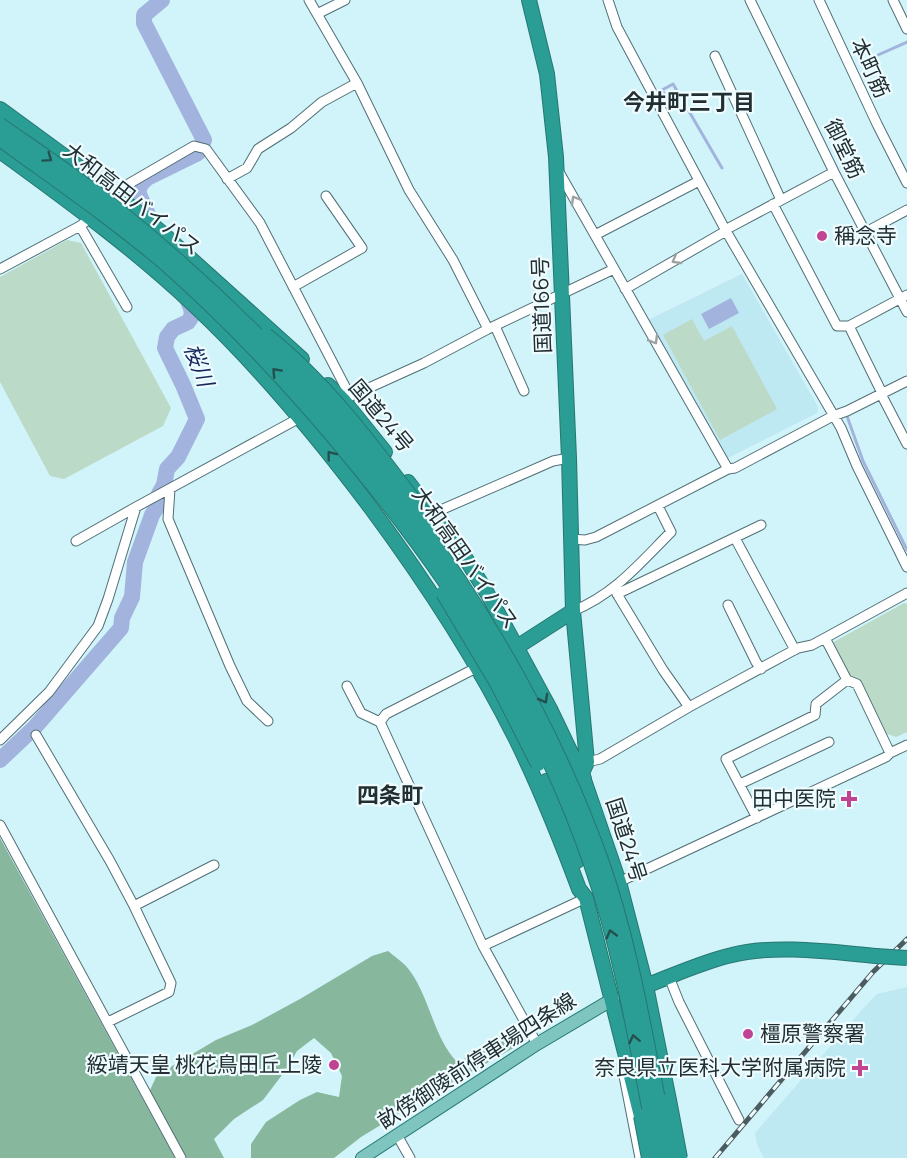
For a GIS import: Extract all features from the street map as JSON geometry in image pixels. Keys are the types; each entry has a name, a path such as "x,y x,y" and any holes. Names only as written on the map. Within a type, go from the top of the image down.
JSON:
{"highway":[{"name":"国道166号","path":"529,0 547,74 557,168 573,612 587,762 582,773 584,780"},
{"name":"国道24号","path":"0,109 116,194 346,398 433,520 516,648 550,709 584,780 619,882 630,991"},
{"name":"大和高田バイパス","path":"0,124 117,208 211,290 276,355 358,447 419,524 486,622 534,705 576,793 612,895 659,1158"},
{"name":"大和高田バイパス","path":"0,139 109,217 215,309 330,431 435,565 493,655 524,709 566,797 591,864 630,991 670,1158"},
{"path":"0,151 194,305 236,346 300,417 391,536 439,604 505,719 530,768 579,889 586,898 630,991 652,1018 682,1153"},
{"path":"211,290 284,349 325,389 433,520"},
{"path":"330,431 450,603 498,685 538,764 572,844 585,886 586,898"},
{"path":"476,668 516,648 573,612"},
{"path":"586,898 619,882"},
{"path":"630,991 717,959 752,951 823,951 907,958"},
{"path":"630,991 641,1116 649,1158"}],"main road":[{"name":"畝傍御陵前停車場四条線","path":"362,1158 537,1044 630,991"}],"street":[{"path":"309,0 357,83 409,190 492,328 524,391"},
{"path":"317,14 345,0"},
{"path":"608,0 617,27 699,181 841,428 857,466 907,567"},
{"name":"御堂筋","path":"750,0 834,172 904,297 907,312"},
{"name":"本町筋","path":"819,0 907,183"},
{"path":"893,0 907,29"},
{"path":"715,56 777,202 837,326 849,326 904,297"},
{"path":"228,178 247,168 258,149 291,128 322,102 357,83"},
{"path":"0,268 86,221 125,186 194,146 206,149 260,223 346,398"},
{"path":"557,168 728,469"},
{"path":"625,289 726,230 834,172"},
{"path":"595,235 699,181"},
{"path":"293,287 362,248 326,196"},
{"path":"866,232 907,210"},
{"path":"86,221 127,307"},
{"path":"76,541 300,417 424,363 614,269"},
{"path":"849,326 907,444"},
{"path":"570,539 585,540 596,537 833,416 907,381"},
{"path":"391,536 433,520 553,461 569,458"},
{"path":"170,489 168,519 230,666 247,701 268,721"},
{"path":"0,740 49,692 98,626 136,507"},
{"path":"616,591 671,532 658,507"},
{"path":"573,612 761,525"},
{"path":"735,538 795,650"},
{"path":"616,591 688,707"},
{"path":"587,762 600,759 688,707 795,650 812,645 907,593"},
{"path":"728,605 761,669"},
{"path":"825,638 847,680 857,684 890,753"},
{"path":"380,722 386,714 476,668"},
{"path":"757,818 726,759 814,716 816,704 847,680"},
{"path":"347,686 362,713 380,722 483,946 537,1044"},
{"path":"36,735 110,861 171,983 169,992 108,1022"},
{"path":"740,784 829,742"},
{"path":"619,882 886,757 907,745"},
{"path":"0,825 181,1158"},
{"path":"134,906 214,865"},
{"path":"483,946 586,898"},
{"path":"669,977 679,1002 739,1120"},
{"path":"630,991 614,1026 640,1158"},
{"path":"652,1018 663,1043 682,1153"},
{"path":"397,1135 410,1158"}],"shaded area":[{"path":"742,274 818,407 817,413 726,459 648,320"},
{"path":"731,298 739,313 709,329 701,314"},
{"name":"奈良県立医科大学附属病院","path":"907,987 907,1158 764,1158 757,1144 755,1133 877,994"}],"green space":[{"path":"67,240 81,243 171,408 163,426 64,479 50,476 0,382 0,277"},
{"path":"692,319 704,341 732,326 777,409 720,440 663,335"},
{"path":"904,603 907,604 907,732 896,737 885,733 832,643"},
{"path":"0,838 175,1158 0,1158"},
{"path":"388,951 406,966 414,977 442,1040 457,1062 506,1032 524,1028 517,1046 361,1137 334,1158 251,1158 251,1144 266,1122 317,1092 339,1097 342,1076 331,1053 314,1038 297,1051 263,1100 234,1119 214,1139 224,1158 179,1158 145,1101 157,1075 216,1040 252,1025 300,999 372,956"}],"waterway":[{"name":"桜川","path":"154,228 138,192 141,184 147,178 198,153 204,140 144,23 144,15 162,0"},
{"path":"869,59 907,42"},
{"path":"670,104 662,90 673,84 722,168"},
{"name":"桜川","path":"0,760 35,727 121,628 122,618 132,597 135,562 152,515 162,499 159,494 164,485 167,469 178,457 197,419 165,348 167,337 173,329 188,322 192,316 184,292"},
{"path":"847,416 863,461 907,550"}],"railway":[{"path":"715,1158 873,972 907,939"}],"place":[{"name":"稱念寺","path":"822,236"},
{"name":"田中医院","path":"849,799"},
{"name":"橿原警察署","path":"748,1034"},
{"name":"綏靖天皇 桃花鳥田丘上陵","path":"334,1065"},
{"name":"奈良県立医科大学附属病院","path":"860,1068"}],"district":[{"name":"今井町三丁目","path":"689,102"},
{"name":"四条町","path":"390,795"}]}
